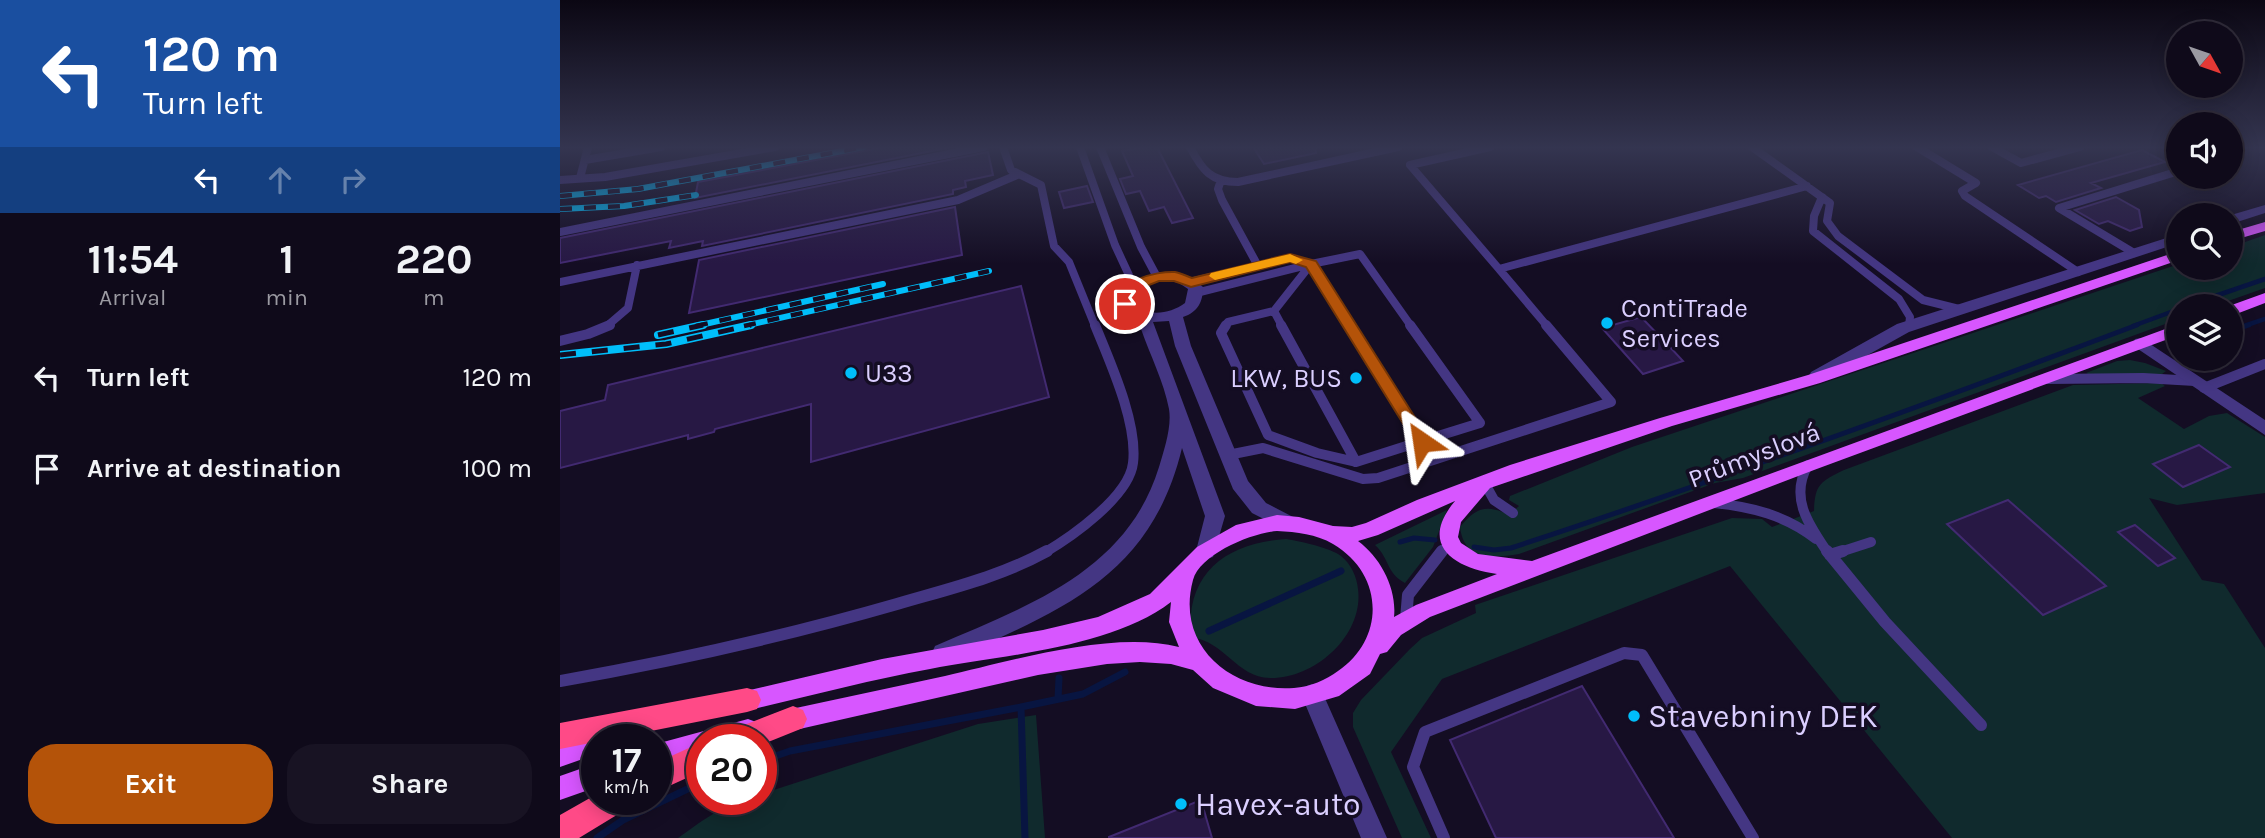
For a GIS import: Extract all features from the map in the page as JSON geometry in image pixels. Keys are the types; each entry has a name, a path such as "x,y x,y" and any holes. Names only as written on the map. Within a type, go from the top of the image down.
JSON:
{"highway":[{"path":"560,736 747,700"},
{"path":"777,725 793,719"},
{"path":"560,832 589,815"}],"main road":[{"path":"2243,233 2265,226"},
{"name":"Průmyslová","path":"1333,534 1352,535 1371,530 1424,505 1484,482 1666,422 1814,379 2166,259"},
{"path":"2243,306 2265,298"},
{"name":"Průmyslová","path":"1367,662 1393,628 1406,619 1808,464 2166,334"},
{"path":"1484,482 1450,524 1451,541 1455,548 1475,562 1499,566 1531,566 1549,562"},
{"path":"661,724 747,700 931,659 1067,635 1115,620 1154,603 1183,578 1206,551 1244,530 1288,523 1333,534 1366,558 1382,593 1384,620 1377,645 1367,662 1343,681 1312,694 1293,698 1255,696 1222,683 1197,661 1182,635 1179,621 1179,592 1183,578"},
{"path":"773,724 1052,662 1149,651 1165,651 1197,661"},
{"path":"560,755 581,748"},
{"path":"560,788 581,781"}],"street":[{"path":"2243,216 2265,209"},
{"name":"Průmyslová","path":"1814,379 1909,326 2166,242"},
{"path":"1176,276 1193,288 1191,305 1175,315 1152,319 1128,310 1125,298 1134,286 1157,277 1176,276"},
{"path":"1175,315 1183,346 1240,484 1252,501 1268,514 1288,523"},
{"path":"1141,317 1149,328 1215,516 1206,551"},
{"path":"2141,343 2265,429"},
{"path":"931,659 1060,598 1119,551 1149,515 1157,497 1174,446 1178,408"},
{"path":"1312,694 1374,838"}],"lane":[{"path":"560,232 789,186"},
{"path":"560,282 958,200 991,186"},
{"path":"560,681 647,666 807,631 1010,569 1084,529 1103,511 1123,485 1133,463 1130,429 1118,388 1069,262 1054,246 1041,186"},
{"path":"1094,186 1134,286"},
{"path":"1116,186 1141,247 1157,277"},
{"path":"1219,186 1222,200 1258,266"},
{"path":"1228,455 1262,448 1363,479 1377,478 1611,401 1428,186"},
{"path":"1499,269 1807,186"},
{"path":"1807,186 1830,203 1825,219 1828,227 1923,300 1959,310"},
{"path":"1971,186 1962,191 1965,196 2078,272"},
{"path":"2132,186 2059,208 2134,253"},
{"path":"1822,197 1814,216 1813,231 1899,299 1910,317 1909,326"},
{"path":"1193,288 1360,254 1480,424 1356,462 1317,453 1268,435 1221,333 1228,322 1274,311 1311,264"},
{"path":"1193,288 1290,258 1311,264 1422,442"},
{"path":"560,341 588,336 612,325 629,307 637,265"},
{"path":"1274,311 1356,462"},
{"path":"2043,380 2143,378 2199,384 2265,364"},
{"path":"1808,464 1801,480 1800,498 1802,509 1822,544 1854,587 1981,725"},
{"path":"1484,482 1494,500 1513,513"},
{"path":"1709,502 1777,515 1809,532 1822,544"},
{"path":"1830,555 1871,542"},
{"path":"1406,619 1408,596 1443,550"},
{"path":"1444,838 1413,767 1425,732 1624,653 1642,655 1754,838"}],"green space":[{"path":"2265,235 2265,288 2243,296 2166,294 2166,324 1743,478 1715,483 1519,554 1481,555 1473,552 1463,538 1460,527 1471,515 1482,509 1494,509 1509,515 1519,506 1509,500 1510,496 1632,447 2166,268 2166,280 2243,280 2243,243"},
{"path":"2117,361 2145,363 2166,371 2162,374 2086,373"},
{"path":"2161,383 2165,386 2138,398 2184,429 2209,416 2227,413 2265,437 2265,493 2177,505 2149,498 2202,580 2224,584 2265,648 2265,838 1952,838 1730,566 1442,679 1391,752 1431,838 1402,838 1353,727 1353,713 1361,700 1422,638 1476,613 1475,605 1732,518 1762,519 1772,527 1814,511 1820,485 1844,470 2073,385"},
{"path":"1447,510 1433,547 1405,583 1394,575 1375,545"},
{"path":"1286,539 1323,548 1345,559 1356,580 1358,606 1345,638 1333,651 1304,671 1270,678 1248,672 1213,645 1191,637 1191,615 1195,595 1214,566 1245,547"},
{"path":"1036,715 1045,838 678,838 712,815 777,815 777,789 978,724"}],"building":[{"path":"697,186 755,186 695,198"},
{"path":"818,186 966,187 953,190 953,194 702,246 703,241 669,248 671,241 560,263 560,238"},
{"path":"1087,186 1093,202 1064,208 1059,192"},
{"path":"1123,186 1177,186 1193,218 1172,223 1164,207 1149,211 1140,191 1126,194"},
{"path":"2020,186 2101,188 2056,202 2046,196 2039,198"},
{"path":"2116,197 2139,210 2142,227 2130,231 2108,221 2099,224 2075,210"},
{"path":"955,207 962,255 689,313 699,260"},
{"name":"U33","path":"1021,286 1049,397 811,462 811,404 715,429 714,432 688,439 688,435 560,468 560,411 605,400 608,385"},
{"path":"1641,317 1683,361 1643,374 1602,328"},
{"path":"2199,445 2230,467 2183,487 2153,464"},
{"path":"2008,500 2106,586 2043,615 1947,524"},
{"path":"2135,525 2175,558 2158,566 2118,532"},
{"path":"1582,686 1674,838 1496,838 1450,740"},
{"path":"1201,800 1212,838 1109,838 1109,837"}],"waterway":[{"path":"2221,294 2265,279"},
{"path":"2133,326 2166,314"},
{"path":"2244,326 2265,319"},
{"path":"1474,547 1494,550 1511,548 1590,522 1826,440 2137,325"},
{"path":"2243,327 2249,325"},
{"path":"1400,542 1414,538 1435,540"},
{"path":"1209,631 1341,571"},
{"path":"1021,707 1083,694 1125,672"},
{"path":"1058,699 1059,678"},
{"path":"777,755 1021,707"},
{"path":"1021,707 1025,838"},
{"path":"597,838 623,820 686,790"}],"railway":[{"path":"560,196 654,186"},
{"path":"560,209 624,206 696,195"},
{"path":"744,326 989,271"},
{"path":"696,326 883,284"},
{"path":"658,335 703,325"},
{"path":"560,355 666,344 751,325"}],"slow traffic":[{"path":"1215,276 1290,258 1296,260"}],"place":[{"name":"ContiTrade Services","path":"1607,323"},
{"name":"U33","path":"851,373"},
{"name":"LKW, BUS","path":"1356,378"},
{"name":"Stavebniny DEK","path":"1634,716"},
{"name":"Havex-auto","path":"1181,804"}],"route":[{"path":"1125,304 1128,292 1134,286 1157,277 1176,276 1191,282 1290,258 1311,264 1422,442"}]}
